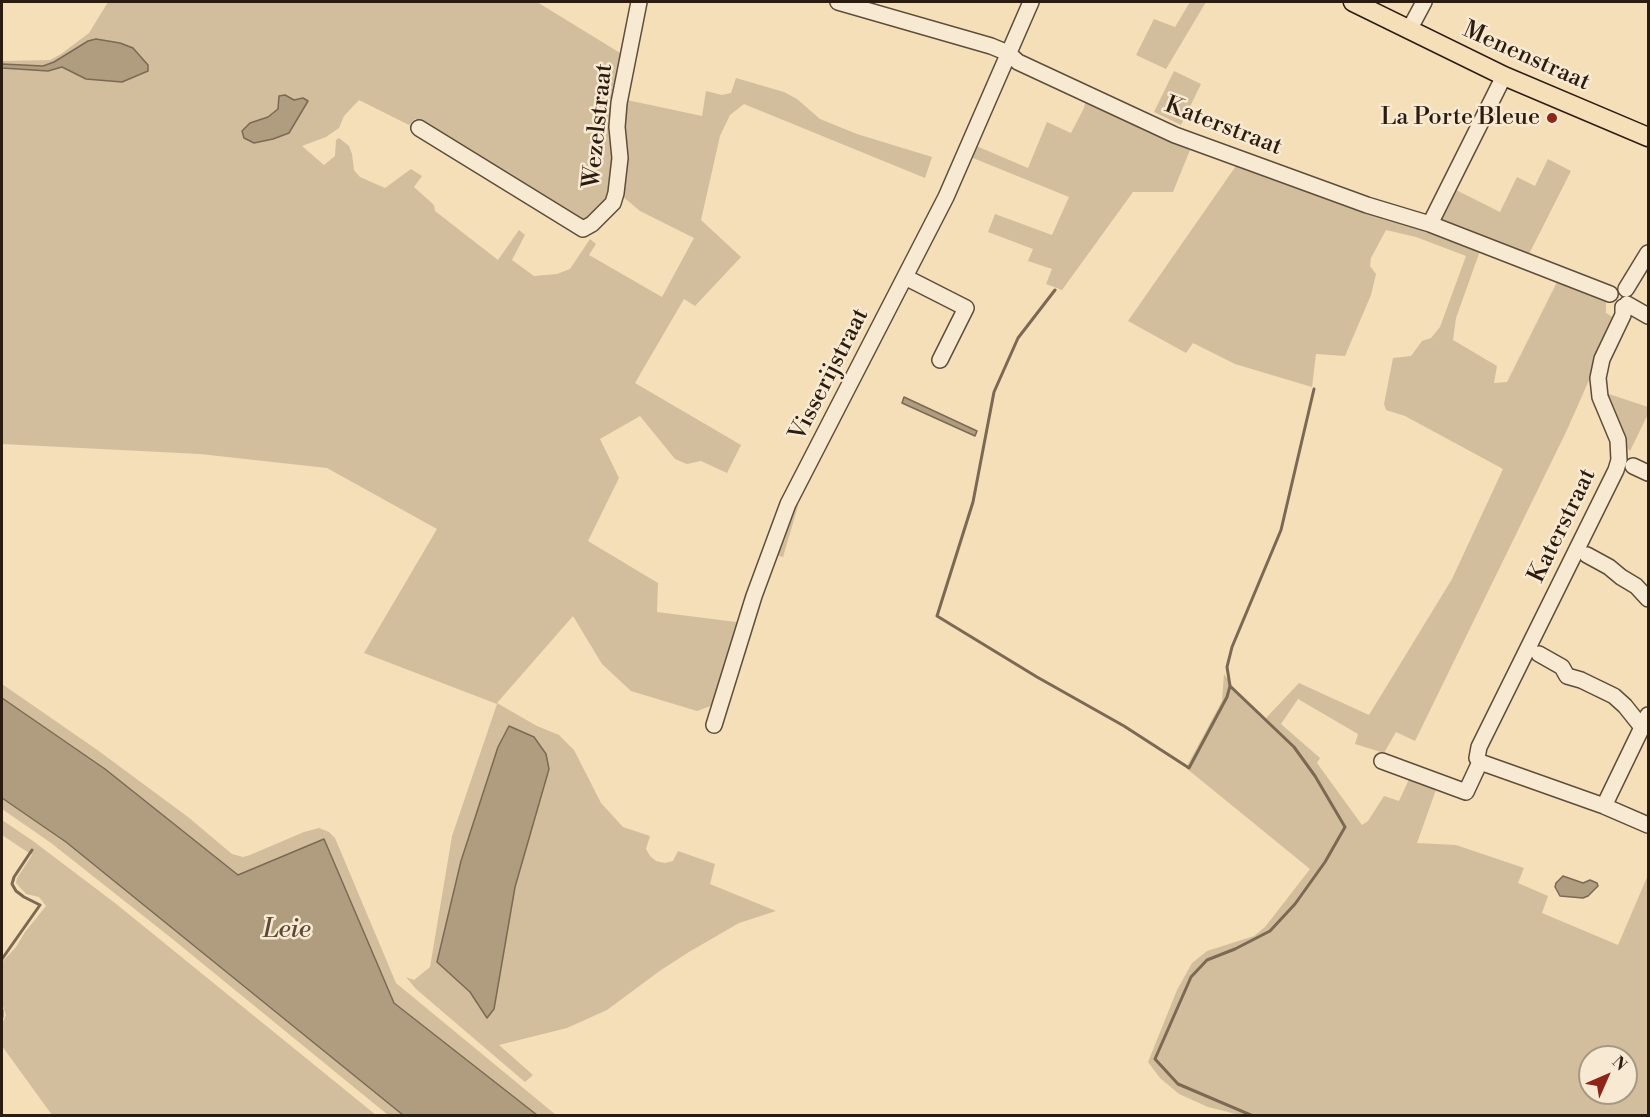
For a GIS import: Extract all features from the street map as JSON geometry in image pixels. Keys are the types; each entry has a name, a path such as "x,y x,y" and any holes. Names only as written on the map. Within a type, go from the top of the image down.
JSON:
{"main road":[{"name":"Menenstraat","path":"1353,2 1504,76 1648,136"}],"street":[{"name":"Wezelstraat","path":"419,128 583,229 592,224 613,203 616,193 620,158 617,119 639,2"},
{"path":"838,2 970,38 1008,53"},
{"name":"Visserijstraat","path":"714,725 754,596 789,504 946,197 1031,2"},
{"path":"1408,30 1424,2"},
{"name":"Katerstraat","path":"1008,53 1018,62 1175,135 1357,202 1430,224 1610,294 1617,288 1625,300"},
{"path":"1430,224 1504,76"},
{"name":"Katerstraat","path":"1382,761 1466,792 1479,760 1479,747 1616,470 1619,460 1618,440 1600,397 1598,378 1602,359 1623,315 1625,300 1648,253"},
{"path":"905,278 966,308 940,360"},
{"path":"1625,300 1648,316"},
{"path":"1633,466 1648,473"},
{"path":"1587,555 1636,586 1648,599"},
{"path":"1539,654 1562,667 1567,676 1581,680 1614,696 1645,720 1604,806"},
{"path":"1479,760 1604,806 1648,825"}],"shaded area":[{"path":"108,2 537,2 625,56 613,192 585,225 415,119 409,125 359,100 344,116 339,128 326,137 302,146 324,165 335,156 336,140 339,138 349,146 354,170 360,177 385,188 411,169 422,176 414,187 434,205 435,211 498,260 519,230 525,235 512,260 534,276 557,274 570,269 590,239 596,244 589,255 662,297 694,238 640,211 622,196 621,136 627,100 702,116 706,91 722,95 731,93 736,78 784,92 797,99 820,119 857,134 932,157 925,178 744,104 730,115 720,136 701,220 741,257 695,306 684,299 635,383 741,445 727,473 701,461 687,464 675,459 640,416 600,439 619,478 588,541 658,583 657,612 744,623 716,704 697,711 631,691 602,664 573,616 497,703 537,726 559,735 574,750 601,803 623,827 650,836 646,849 656,861 665,863 673,861 678,851 715,864 710,884 776,911 739,923 689,952 607,1010 567,1028 499,1045 533,1075 525,1082 416,989 406,977 414,980 430,967 452,836 497,704 364,653 437,529 327,468 200,454 2,444 2,61 50,60 89,33","holes":["549,769 515,887 487,1017 470,992 437,962"]},
{"path":"1190,2 1206,2 1166,69 1136,55 1154,19 1175,27"},
{"path":"1174,71 1201,84 1181,125 1154,112"},
{"path":"1086,99 1190,150 1173,192 1133,192 1062,290 1046,284 1052,269 1028,261 1033,249 988,232 995,214 1052,235 1069,197 968,156 974,145 1028,168 1047,122 1071,133 1084,108"},
{"path":"1548,159 1571,171 1528,256 1438,218 1452,188 1500,212 1517,177 1535,186"},
{"path":"1238,163 1480,251 1456,318 1453,340 1497,366 1494,383 1507,382 1557,282 1600,296 1606,301 1606,313 1616,319 1567,430 1415,741 1396,732 1384,753 1355,744 1358,734 1298,699 1281,724 1320,758 1317,763 1362,825 1368,821 1384,796 1399,801 1410,777 1437,787 1417,843 1456,845 1524,868 1518,883 1548,896 1542,913 1618,945 1648,875 1648,1115 1240,1115 1208,1107 1179,1094 1160,1078 1148,1062 1177,990 1192,963 1207,951 1254,936 1265,927 1310,869 1186,768 1222,701 1224,674 1233,687 1266,718 1299,683 1369,715 1452,579 1503,469 1405,416 1386,410 1384,404 1393,358 1411,356 1422,341 1431,338 1440,327 1466,256 1416,237 1386,230 1371,258 1370,266 1376,274 1371,295 1345,356 1316,354 1312,387 1235,364 1193,343 1186,353 1128,321"},
{"path":"1606,393 1648,407 1648,414 1630,451 1625,445"},
{"path":"797,497 798,506 783,557 773,554"},
{"path":"2,684 96,749 188,817 232,854 243,857 250,855 319,828 329,832 335,838 396,983 556,1115 537,1115 394,1003 324,839 238,875 105,769 2,698"},
{"path":"2,798 66,842 403,1115 388,1115 170,937 51,843 2,809"},
{"path":"2,820 115,903 376,1115 52,1115 2,1046 2,1024 6,1015 2,1003 2,962 46,906 39,897 26,894 16,883 32,855 2,835"}],"water":[{"path":"96,39 133,48 148,65 148,71 122,82 86,79 62,67 48,71 2,68 2,64 43,66 54,62 88,41"},
{"path":"285,95 294,100 303,98 308,101 289,133 254,143 244,138 242,131 250,123 268,117 278,109 279,96"},
{"path":"904,397 977,431 975,436 902,403"},
{"name":"Leie","path":"2,698 105,769 238,875 324,839 394,1003 537,1115 403,1115 66,842 2,798"},
{"path":"509,726 534,737 546,754 549,769 515,887 494,1009 487,1018 470,992 437,962 461,861 498,747"},
{"path":"1563,876 1583,883 1590,880 1598,886 1583,898 1560,896 1555,887"}],"waterway":[{"path":"1055,290 1018,338 994,392 973,502 937,616 1037,677 1124,726 1189,768 1227,697 1230,686"},
{"path":"1253,1116 1178,1084 1155,1059 1191,977 1207,960 1270,931 1295,904 1325,862 1345,827 1315,776 1294,747 1230,686 1227,667 1232,647 1281,530 1314,389"},
{"path":"2,959 40,905 24,897 16,891 12,884 14,877 32,850"},
{"path":"2,1010 2,1017"}],"place":[{"name":"La Porte Bleue","path":"1552,118"}]}
